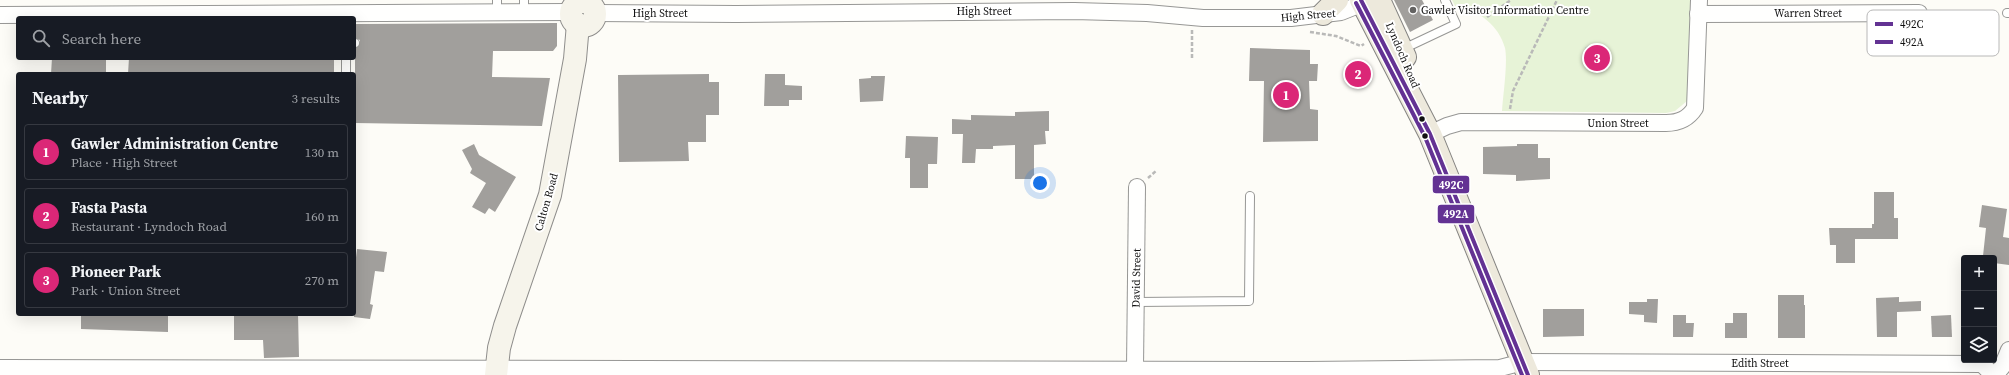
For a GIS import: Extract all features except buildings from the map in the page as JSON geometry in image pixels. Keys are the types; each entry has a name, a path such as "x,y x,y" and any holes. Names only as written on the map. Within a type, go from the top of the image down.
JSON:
{"main road":[{"name":"Lyndoch Road","path":"1368,1 1402,49 1419,90 1430,134"},
{"name":"Lyndoch Road","path":"1368,1 1430,134 1526,368"},
{"name":"Calton Road","path":"496,372 499,348 505,326 550,195 583,10"}],"street":[{"name":"High Street","path":"0,15 346,16 497,6 524,6 583,10 736,14 1074,11 1147,13 1203,18 1291,18 1330,7 1341,12 1368,1"},
{"name":"Union Street","path":"1430,134 1447,126 1461,122 1666,123 1682,121 1688,118 1694,108 1698,7"},
{"name":"Warren Street","path":"1698,7 1867,12"},
{"name":"David Street","path":"1137,187 1136,302 1142,371"},
{"name":"Edith Street","path":"0,368 496,372 1307,372 1500,368 1982,364 1994,375 2002,367 2009,350"}],"lane":[{"path":"1402,49 1456,24 1445,0"},
{"path":"346,60 346,72"},
{"path":"1136,302 1249,301 1250,196"}],"path":[{"path":"1487,17 1512,0"},
{"path":"1510,109 1513,91 1557,0"}],"green space":[{"path":"1452,0 1691,0 1687,101 1675,111 1666,113 1502,111 1506,54 1502,40 1487,20 1473,12 1456,8"}],"transit line":[{"name":"492C","path":"1361,0 1430,134 1528,375"},
{"name":"492A","path":"1356,3 1425,137 1522,375"}],"place":[{"name":"Gawler Visitor Information Centre","path":"1413,10"},
{"name":"Pioneer Park","path":"1597,58"},
{"name":"Fasta Pasta","path":"1358,74"},
{"name":"Gawler Administration Centre","path":"1286,95"}]}
